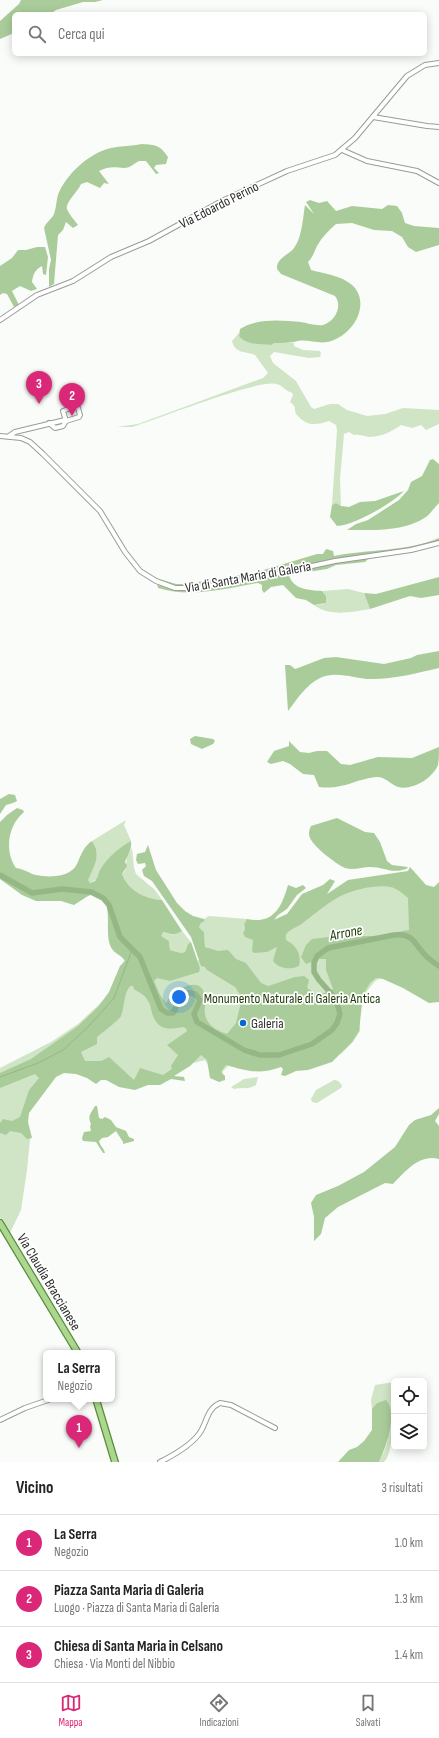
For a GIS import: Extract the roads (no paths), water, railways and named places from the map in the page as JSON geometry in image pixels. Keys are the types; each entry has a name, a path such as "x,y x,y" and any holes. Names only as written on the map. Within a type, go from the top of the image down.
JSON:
{"main road":[{"name":"Via Claudia Braccianese","path":"0,1223 76,1350"},
{"path":"97,1402 115,1462"}],"street":[{"name":"Via Edoardo Perino","path":"0,320 39,294 74,281 112,258 154,239 222,201 287,171 330,158 342,150 373,117 407,76 425,65 439,63"},
{"path":"373,117 439,127"},
{"path":"342,150 367,162 417,171 439,183"},
{"path":"9,436 15,432 65,420"},
{"name":"Via di Santa Maria di Galeria","path":"0,436 21,438 30,442 100,511 125,552 140,571 156,581 175,588 198,588 251,579 335,561 411,550 439,544"},
{"path":"0,1420 25,1408 43,1402"},
{"path":"160,1462 187,1446 197,1437 202,1430 210,1411 220,1403 231,1405 275,1428"}],"waterway":[{"name":"Arrone","path":"0,875 32,893 62,889 91,892 103,898 109,905 120,937 140,957 161,1009 167,1013 173,1013 181,995 184,993 195,994 200,1000 194,1014 197,1022 244,1050 260,1055 279,1055 312,1044 332,1030 337,1023 340,1014 336,999 314,972 314,963 317,956 328,948 394,935 401,935 413,940 426,956 439,966"},
{"path":"0,1077 38,1063 63,1050 90,1025 114,998 132,950"}],"place":[{"name":"Chiesa di Santa Maria in Celsano","path":"39,404"},
{"name":"Piazza Santa Maria di Galeria","path":"72,416"},
{"name":"Galeria","path":"243,1023"},
{"name":"La Serra","path":"79,1448"}],"park label":[{"name":"Monumento Naturale di Galeria Antica","path":"292,998"}]}
